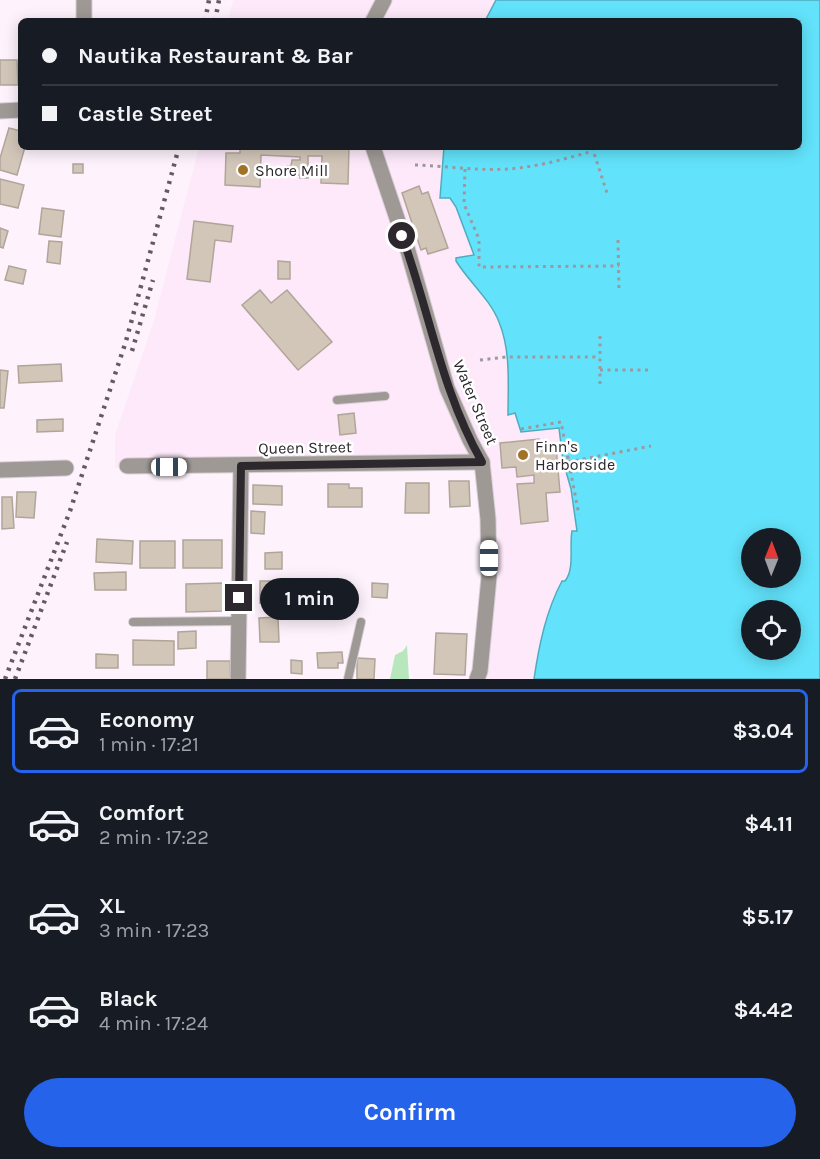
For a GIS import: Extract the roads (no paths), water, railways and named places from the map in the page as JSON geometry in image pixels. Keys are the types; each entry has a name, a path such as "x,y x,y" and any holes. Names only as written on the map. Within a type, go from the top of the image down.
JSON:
{"street":[{"path":"84,0 84,18"},
{"path":"375,18 384,0"},
{"path":"1,114 18,111"},
{"name":"Water Street","path":"374,150 408,251 447,388 482,462 488,519 489,578 480,671 477,679"},
{"name":"Queen Street","path":"128,466 482,462"},
{"path":"238,679 241,466"},
{"path":"0,470 66,468"}],"lane":[{"path":"337,400 386,396"},
{"path":"133,622 239,621"},
{"path":"348,679 361,622"}],"water":[{"path":"496,0 820,0 820,679 534,679 547,616 556,592 570,570 572,531 577,531 571,489 563,461 559,428 521,432 515,413 508,415 508,368 503,333 490,306 456,261 456,258 474,255 456,207 450,198 440,198 444,150 802,150 802,18 487,18"}],"railway":[{"path":"206,18 209,0"},
{"path":"216,18 219,0"},
{"path":"5,679 70,511 126,341 178,150"},
{"path":"132,351 153,280"},
{"path":"15,679 67,542"}],"place":[{"name":"Shore Mill","path":"243,170"},
{"name":"Finn's Harborside","path":"523,455"}]}
